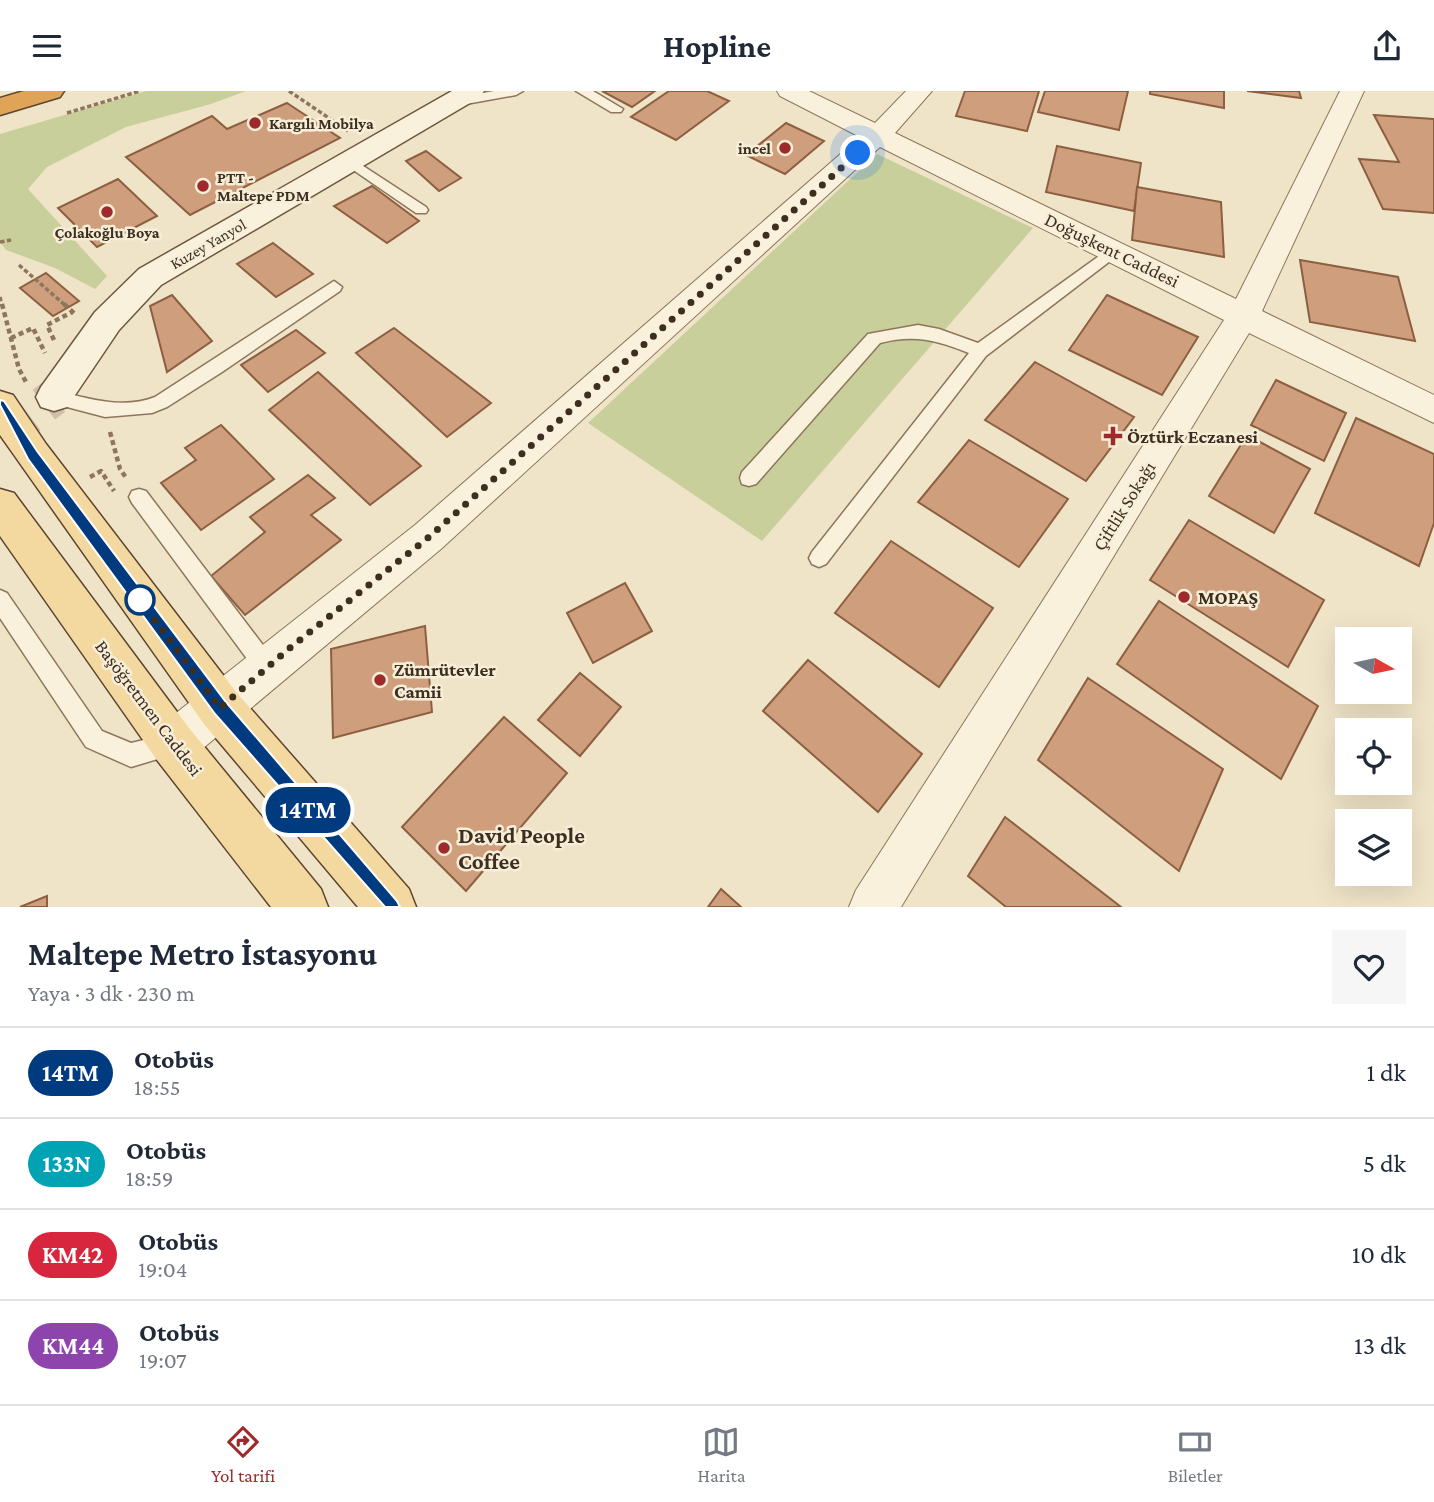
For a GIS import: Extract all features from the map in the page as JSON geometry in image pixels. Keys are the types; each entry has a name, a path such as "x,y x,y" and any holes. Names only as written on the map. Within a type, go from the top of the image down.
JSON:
{"highway":[{"path":"0,107 51,91"}],"main road":[{"name":"Kuzey Yanyol","path":"54,397 107,321 150,277 463,97"},
{"path":"0,405 33,455 220,708 391,907"},
{"name":"Başöğretmen Caddesi","path":"0,505 173,744 303,907"}],"street":[{"name":"Doğuşkent Caddesi","path":"789,91 1434,410"},
{"path":"173,744 476,496 878,135 920,91"},
{"name":"Çiftlik Sokağı","path":"873,907 1244,315 1352,91"}],"lane":[{"path":"463,97 516,91"},
{"path":"583,91 616,109"},
{"path":"363,156 421,210"},
{"path":"819,558 980,351 1113,251"},
{"path":"54,397 105,410 139,409 161,402 334,287"},
{"path":"749,478 874,338 904,330 926,330 980,351"},
{"path":"139,497 267,667"},
{"path":"0,600 94,739 131,755 173,744"}],"path":[{"path":"289,91 363,156"},
{"path":"0,242 12,240"},
{"path":"19,265 66,308"},
{"path":"11,338 33,328 45,353 58,348 47,325 72,312"},
{"path":"105,410 120,469"}],"green space":[{"path":"146,91 246,91 211,104 126,127 47,167 28,189 107,276 95,289 55,268 6,250 0,242 0,134"},
{"path":"877,154 1033,228 762,541 588,423"}],"building":[{"path":"602,91 655,91 632,107"},
{"path":"669,91 707,91 729,101 676,140 631,117"},
{"path":"965,91 1039,91 1027,131 956,116"},
{"path":"1045,91 1128,91 1119,130 1038,112"},
{"path":"1150,91 1224,91 1224,108 1150,94"},
{"path":"1247,91 1299,91 1301,98"},
{"name":"PTT - Maltepe PDM","path":"287,103 340,138 190,215 126,157 212,116 227,129"},
{"path":"1374,115 1434,119 1434,213 1383,209 1359,159 1399,162"},
{"name":"incel","path":"786,123 824,141 785,174 746,155"},
{"path":"1057,146 1141,163 1134,211 1046,192"},
{"path":"426,151 461,178 439,191 406,161"},
{"name":"Çolakoğlu Boya","path":"118,179 157,216 97,247 58,208"},
{"path":"372,186 419,221 387,243 334,206"},
{"path":"1137,187 1221,202 1224,257 1132,240"},
{"path":"273,243 313,274 276,297 237,264"},
{"path":"1300,260 1398,277 1415,341 1310,322"},
{"path":"46,273 79,301 53,316 20,288"},
{"path":"172,295 212,341 167,372 150,306"},
{"path":"1107,295 1198,337 1162,395 1069,350"},
{"path":"394,328 491,403 447,437 356,353"},
{"path":"296,330 325,353 268,392 241,365"},
{"path":"1035,362 1134,417 1086,481 985,420"},
{"path":"318,372 421,466 370,505 269,410"},
{"path":"1276,380 1346,413 1324,461 1251,425"},
{"path":"1356,418 1434,454 1434,523 1419,566 1315,513"},
{"path":"221,425 274,479 201,530 161,483 196,460 185,448"},
{"path":"1247,435 1310,469 1274,533 1209,496"},
{"path":"969,440 1068,499 1019,567 918,502"},
{"path":"308,475 335,498 311,515 341,540 245,615 211,576 265,532 250,517"},
{"path":"1189,520 1324,600 1288,667 1150,580"},
{"path":"891,541 993,608 939,687 835,613"},
{"path":"625,583 652,631 593,663 567,613"},
{"path":"1159,601 1318,706 1281,779 1117,664"},
{"name":"Zümrütevler Camii","path":"425,626 432,712 333,738 331,649"},
{"path":"808,660 922,754 878,812 763,711"},
{"path":"580,673 621,707 580,756 538,720"},
{"path":"1088,678 1223,769 1179,871 1038,760"},
{"path":"504,717 567,773 466,891 402,827"},
{"path":"1005,817 1121,907 1006,907 968,876"},
{"path":"721,889 741,907 708,907"},
{"path":"47,896 47,907 20,907"}],"tunnel":[{"path":"0,438 54,397"}],"bus line":[{"name":"14TM","path":"0,405 33,455 220,708 391,907"}],"place":[{"name":"Kargılı Mobilya","path":"255,123"},
{"name":"incel","path":"785,148"},
{"name":"PTT - Maltepe PDM","path":"203,186"},
{"name":"Çolakoğlu Boya","path":"107,212"},
{"name":"Öztürk Eczanesi","path":"1113,436"},
{"name":"MOPAŞ","path":"1184,597"},
{"name":"Zümrütevler Camii","path":"380,680"},
{"name":"David People Coffee","path":"444,848"}],"route":[{"path":"140,600 220,708 291,647 429,537 858,153"}]}
